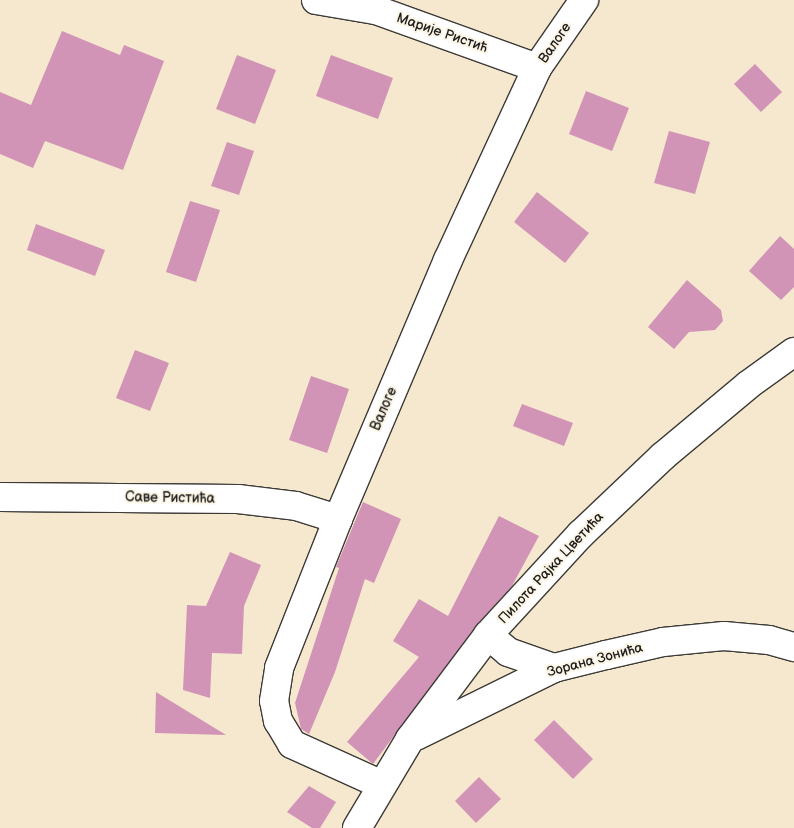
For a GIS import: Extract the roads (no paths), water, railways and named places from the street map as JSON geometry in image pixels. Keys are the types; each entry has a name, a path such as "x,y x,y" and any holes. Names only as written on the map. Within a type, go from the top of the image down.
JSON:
{"street":[{"name":"Марије Ристић","path":"316,0 376,10 537,68"},
{"name":"Валоге","path":"380,784 292,744 278,721 274,700 279,668 338,519 448,260 537,68 584,0"},
{"name":"Пилота Рајка Цветића","path":"357,828 380,784 410,739 488,635 581,534 662,457 748,385 794,352"},
{"name":"Саве Ристића","path":"0,497 238,499 296,506 338,519"},
{"path":"488,635 508,652 554,668"},
{"name":"Зорана Зонића","path":"410,739 554,668 663,642 724,636 769,640 794,647"}]}
